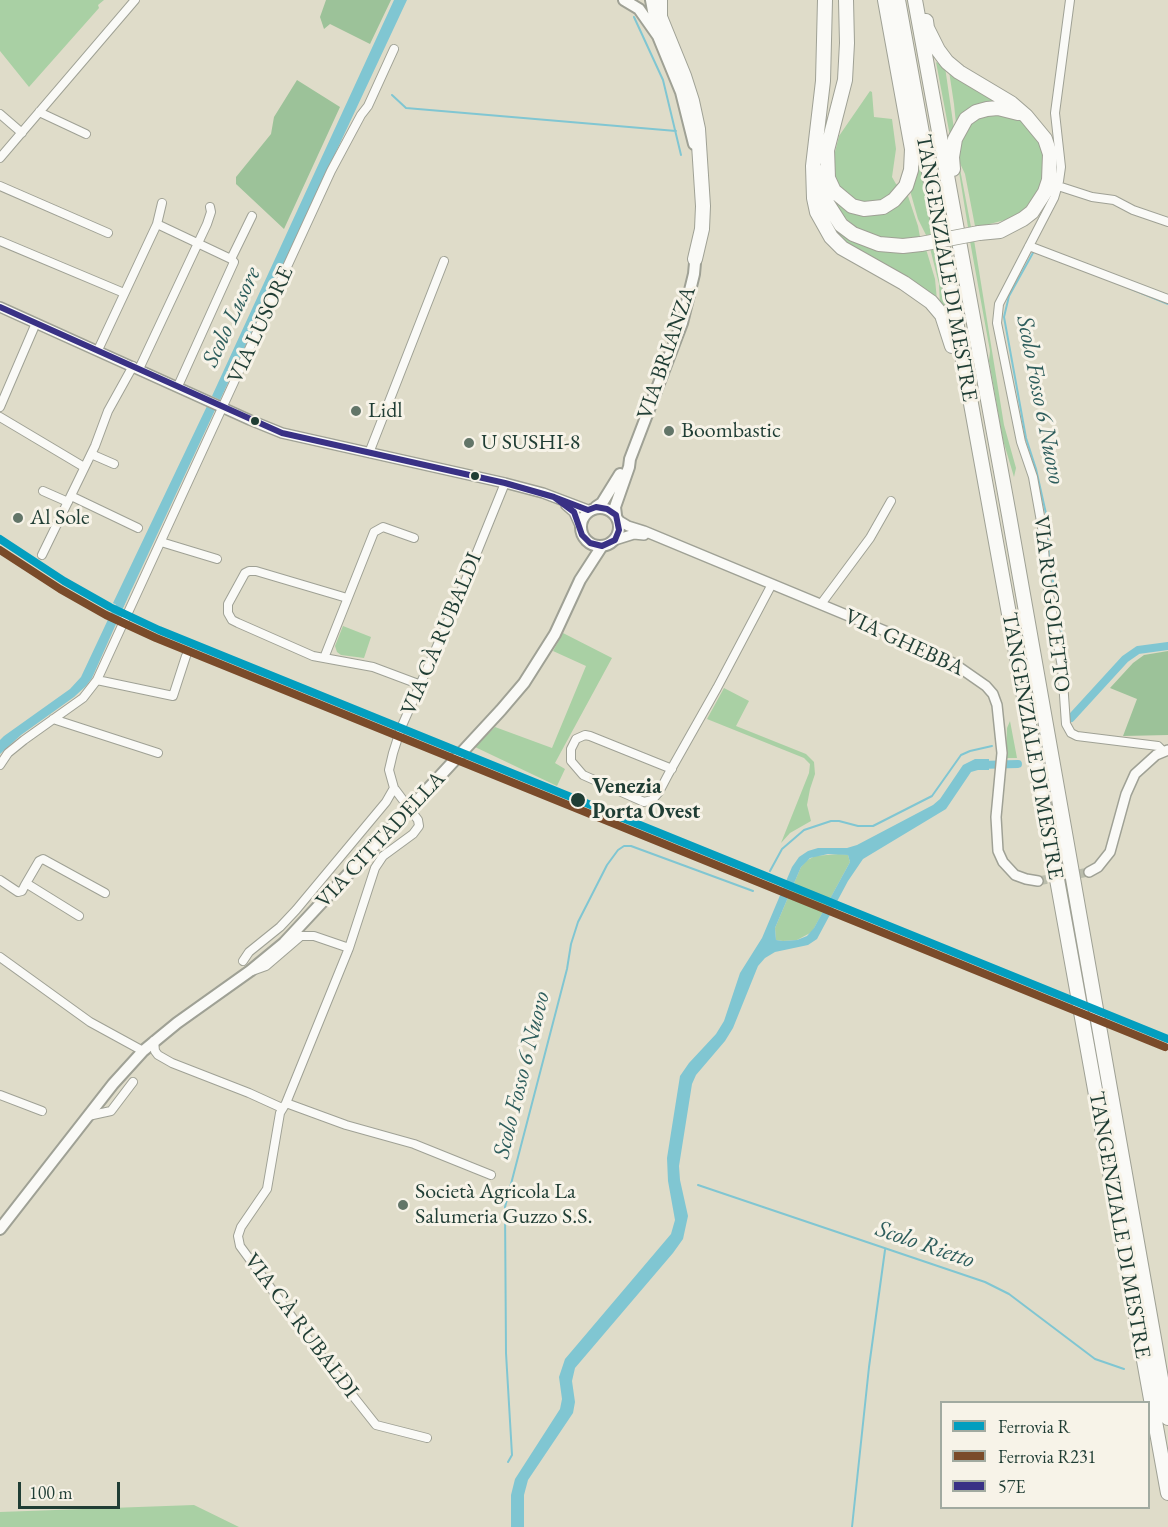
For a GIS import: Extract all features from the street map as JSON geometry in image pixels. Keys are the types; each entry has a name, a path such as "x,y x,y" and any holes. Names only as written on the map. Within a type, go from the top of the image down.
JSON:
{"highway":[{"path":"660,0 660,17 684,76 698,129 703,206 702,229 695,259"},
{"path":"825,0 823,81 813,166 814,198 822,224 842,248 904,283 942,315 950,336 962,397 974,419"},
{"path":"823,184 826,149 845,80 846,0"},
{"path":"826,149 828,178 834,191 852,206 864,209 883,207 894,201 905,188 911,170 912,149 885,0"},
{"name":"TANGENZIALE DI MESTRE","path":"898,0 1168,1492"},
{"name":"TANGENZIALE DI MESTRE","path":"915,0 1168,1418"},
{"path":"817,137 827,203 842,225 853,234 879,244 903,246 1000,231 1032,212 1045,192 1051,167 1045,139 1026,116 1011,103 947,62 927,28 922,0"},
{"path":"955,224 960,212 952,157 960,126 976,112 987,109 1010,109 1026,116"}],"main road":[{"path":"624,0 639,9 658,36"},
{"path":"651,0 658,36"},
{"name":"VIA BRIANZA","path":"592,509 616,483 630,459 682,322 689,300 695,259 698,202 695,150 681,92 658,36"},
{"name":"VIA BRIANZA","path":"617,518 615,507 617,497 630,459"},
{"path":"592,509 608,509 617,518 619,531 615,540 602,546 585,539 580,525 583,516 592,509"},
{"name":"VIA CITTADELLA","path":"580,580 586,554 585,539"},
{"name":"VIA CITTADELLA","path":"0,1229 102,1098 143,1051 284,943 508,702 534,668 558,628 580,580 602,546"}],"street":[{"path":"0,158 135,0"},
{"name":"VIA RUGOLETTO","path":"1070,0 1055,113 1061,167 1058,186 1001,299 997,316 1021,442 1034,477 1047,584 1062,667 1066,724 1071,733 1077,736 1158,746 1166,751"},
{"name":"VIA LUSORE","path":"0,765 8,753 83,698 97,680 331,171 368,106 394,49"},
{"path":"39,112 86,134"},
{"path":"0,114 22,133"},
{"path":"0,186 108,232"},
{"path":"1058,186 1092,197 1114,200 1133,210 1168,222"},
{"path":"98,350 157,224 162,203"},
{"path":"42,555 91,454 108,411 136,367 197,243 211,212 210,207"},
{"path":"231,259 252,216"},
{"path":"157,224 234,262 178,386"},
{"path":"0,241 124,292"},
{"path":"1029,246 1168,299"},
{"path":"369,453 444,261"},
{"path":"0,307 282,433 504,483 592,509"},
{"path":"0,407 36,323"},
{"path":"0,417 84,466"},
{"path":"91,454 114,464"},
{"name":"VIA CÀ RUBALDI","path":"427,1438 376,1425 311,1343 238,1240 239,1231 267,1189 276,1129 349,948 375,868 383,856 413,834 419,826 418,820 394,788 389,770 393,753 401,728 504,483"},
{"path":"43,491 69,499 138,528"},
{"path":"554,497 574,512 580,525"},
{"name":"VIA GHEBBA","path":"820,604 870,538 891,501"},
{"name":"VIA GHEBBA","path":"617,518 657,538 909,641 954,663 977,678 993,694 997,705 1002,753 996,817 998,851 1003,862 1016,875 1038,881"},
{"path":"324,658 376,529 384,527 414,538"},
{"name":"VIA GHEBBA","path":"615,540 634,534 657,538"},
{"path":"161,542 217,559"},
{"path":"347,598 252,570 245,573 228,604 230,616 238,624 313,656 373,667 421,685"},
{"path":"670,771 590,736 585,735 576,739 571,749 571,761 583,775 644,802 652,801 670,771 772,584"},
{"path":"97,680 173,696 186,656"},
{"path":"53,719 158,753"},
{"path":"1089,872 1098,867 1110,852 1126,794 1136,774 1148,761 1166,751"},
{"path":"243,961 249,952 280,927 296,910 386,802 394,788"},
{"path":"0,880 18,892 22,891 39,861 44,859 105,893"},
{"path":"25,885 29,885 79,916"},
{"path":"313,914 310,926 314,936"},
{"path":"250,971 266,966 300,936 314,936 349,948"},
{"path":"0,957 90,1022 143,1051"},
{"path":"154,1041 155,1051 162,1058 284,1106 414,1144 491,1175"},
{"path":"88,1116 114,1109 133,1082"},
{"path":"0,1095 42,1111"},
{"path":"102,1098 108,1107 114,1109"}],"green space":[{"path":"0,0 104,0 29,87 0,51"},
{"path":"326,0 391,0 370,44 330,24 324,29 320,17"},
{"path":"936,62 945,67 954,129 956,124 949,71 999,100 996,105 950,136"},
{"path":"297,80 340,107 284,229 236,184 236,177 271,134 274,117"},
{"path":"870,91 872,92 874,117 892,119 896,149 892,177 896,184 903,188 889,200 871,204 856,201 842,192 834,178 833,160 839,136"},
{"path":"998,111 1016,116 1036,133 1044,154 1042,187 1022,212 1005,220 978,227 975,226 965,174 958,159 958,149 964,132 974,119"},
{"path":"917,146 934,234 926,235 918,219 909,187"},
{"path":"958,166 960,169 971,227 968,227"},
{"path":"907,193 920,237 897,240 879,238 860,231 842,215 832,198 860,210"},
{"path":"821,201 851,239 859,244 879,250 926,249 935,279 937,300 842,242 825,220"},
{"path":"974,240 1004,425 1016,468 1014,477 1003,440 989,361 990,351 970,241"},
{"path":"936,247 948,315 940,306 939,284 930,248"},
{"path":"343,626 371,637 364,658 341,655 337,652 335,646"},
{"path":"563,633 612,658 555,763 565,769 557,786 475,747 495,727 552,748 586,666 553,651"},
{"path":"1168,651 1168,735 1123,736 1137,699 1110,688 1133,663 1144,655"},
{"path":"724,688 749,701 736,726 806,754 814,762 815,774 807,805 811,821 790,833 781,843 809,773 810,764 804,758 707,719"},
{"path":"1010,721 1017,758 1006,758 1007,728"},
{"path":"848,855 850,862 812,932 797,940 776,940 775,928 801,867 815,856"},
{"path":"194,1505 239,1527 0,1527 0,1512"}],"water":[{"path":"394,0 407,0 220,400 212,396"},
{"path":"207,406 215,410 123,608 113,603"},
{"path":"112,611 120,615 92,678 86,686 21,735 0,754 0,740 4,736 70,689 81,677"},
{"path":"975,759 989,759 989,770 971,772 946,809 863,859 848,881 817,939 808,945 775,952 758,966 733,1028 696,1075 692,1084 679,1166 688,1216 683,1239 575,1368 572,1381 575,1402 573,1413 528,1480 524,1495 524,1527 511,1527 511,1495 515,1479 560,1409 562,1399 559,1377 565,1359 671,1234 675,1220 668,1181 667,1158 680,1076 716,1034 724,1021 740,973 762,938 792,867 799,857 808,851 857,845 933,805 940,799 963,765","holes":["828,854 848,855 850,862 814,928 807,936 797,940 776,940 775,928 801,867 810,858"]}],"waterway":[{"path":"634,17 663,80 681,155"},
{"path":"392,95 406,108 676,131"},
{"name":"Scolo Fosso 6 Nuovo","path":"1034,251 1009,296 1004,317 1026,438 1036,469 1047,518 1049,559 1068,668"},
{"name":"Scolo Fosso 6 Nuovo","path":"1129,288 1168,304"},
{"name":"Scolo Lusore","path":"112,623 123,598"},
{"path":"1071,718 1125,659 1138,650 1168,646"},
{"name":"Scolo Fosso 6 Nuovo","path":"770,871 782,849 804,830 831,821 873,826 932,796 961,755 992,746"},
{"path":"979,765 1018,764"},
{"name":"Scolo Fosso 6 Nuovo","path":"508,1462 512,1455 506,1353 505,1207 578,922 607,865 618,850 624,846 631,846 753,891"},
{"name":"Scolo Rietto","path":"698,1185 985,1282 1009,1294 1095,1359 1124,1369"},
{"path":"852,1527 869,1367 885,1250"}],"tunnel":[{"path":"1038,881 1089,872"}],"rail line":[{"name":"R","path":"0,539 64,581 110,607 159,630 1168,1039"},
{"name":"R231","path":"0,550 60,589 106,615 156,638 1165,1047"}],"transit line":[{"name":"57E","path":"0,307 282,433 505,483 554,497"},
{"name":"57E","path":"554,497 588,510 596,507 607,509 616,515 619,530 615,540 602,546 590,543 582,535 574,512 554,497"}],"place":[{"name":"Lidl","path":"356,411"},
{"name":"Boombastic","path":"669,431"},
{"name":"U SUSHI-8","path":"469,443"},
{"name":"Al Sole","path":"18,518"},
{"name":"Venezia Porta Ovest","path":"578,800"},
{"name":"Società Agricola La Salumeria Guzzo S.S.","path":"403,1205"}]}
